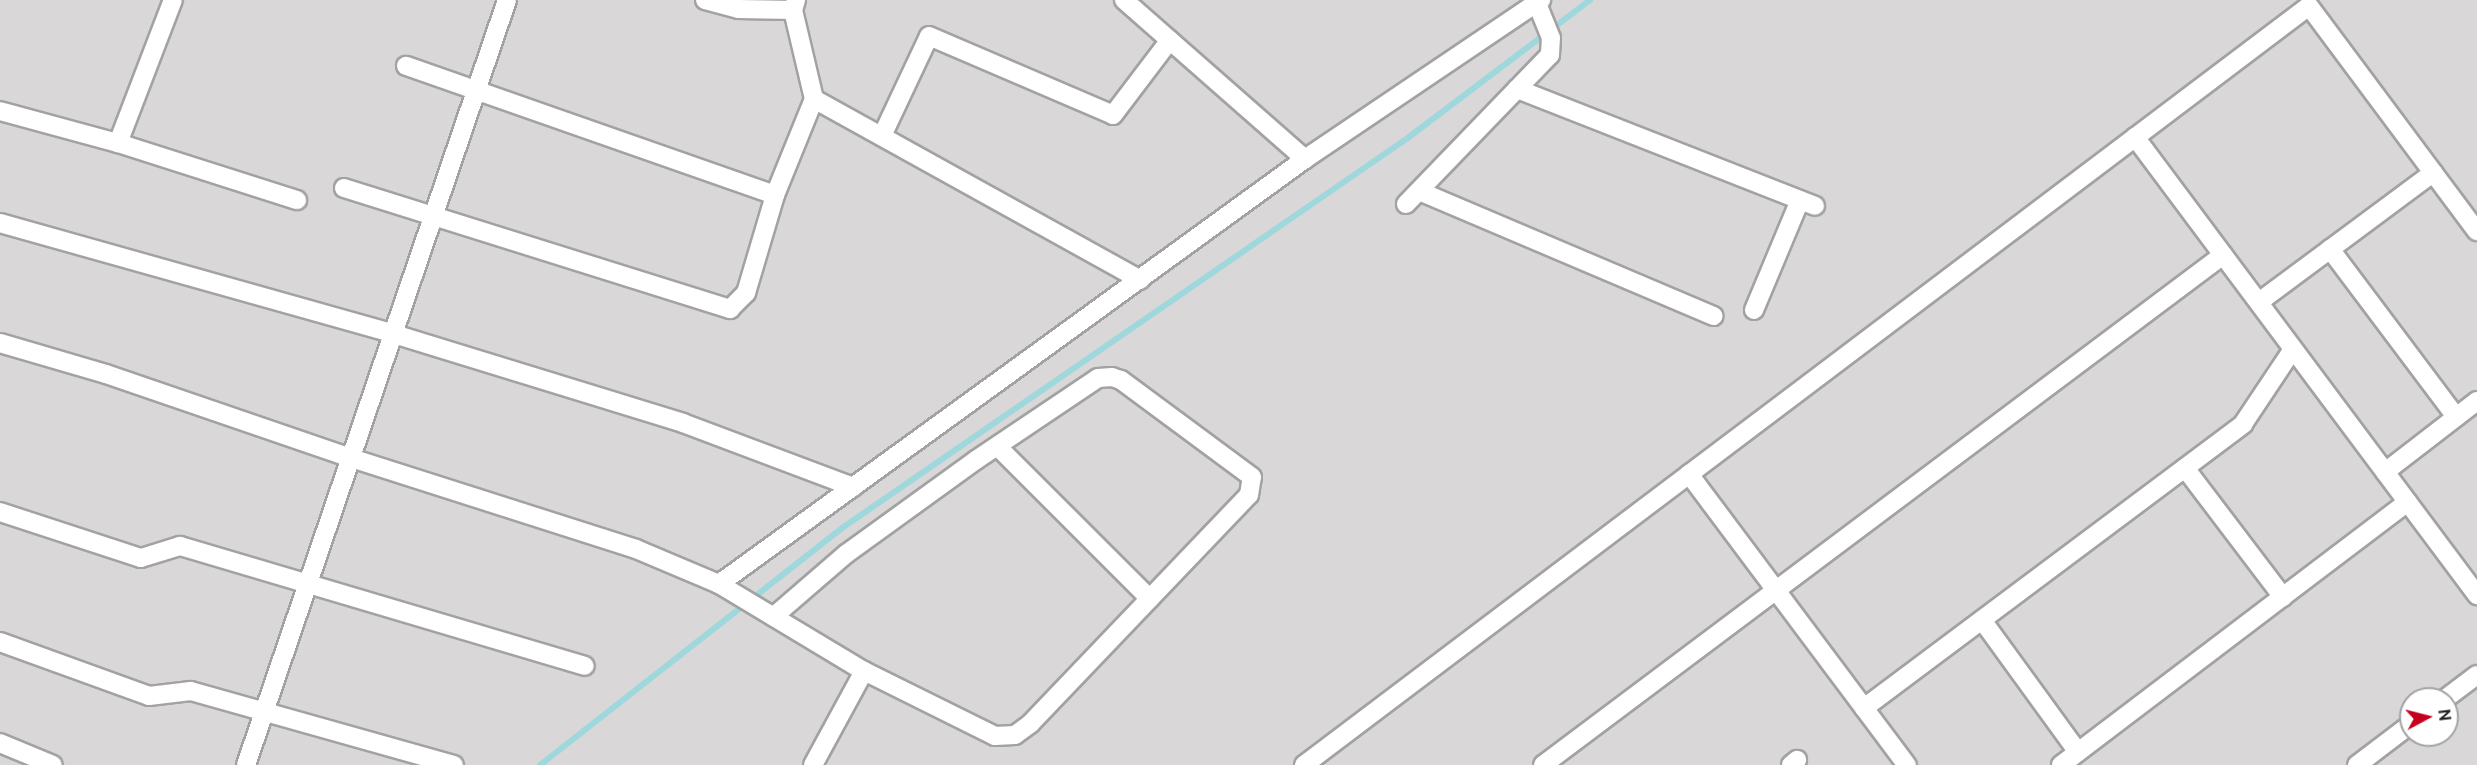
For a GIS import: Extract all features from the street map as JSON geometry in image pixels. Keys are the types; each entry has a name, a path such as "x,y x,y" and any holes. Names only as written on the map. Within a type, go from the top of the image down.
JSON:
{"street":[{"path":"118,143 173,0"},
{"path":"246,765 309,586 507,0"},
{"path":"344,188 730,309 746,293 776,195 814,99 795,5 738,9 705,0"},
{"path":"1124,0 1305,159"},
{"path":"719,584 1305,159 1539,2 1551,38 1550,55 1412,197 1714,316"},
{"path":"1304,765 2309,6 2477,231"},
{"path":"882,136 929,36 1113,115 1170,40"},
{"path":"406,66 776,195"},
{"path":"1517,89 1808,203 1754,310"},
{"path":"814,99 1140,280"},
{"path":"0,111 118,143 297,200"},
{"path":"2135,137 2477,595"},
{"path":"2259,302 2433,173"},
{"path":"0,224 394,334 683,423 853,487"},
{"path":"2330,249 2456,417"},
{"path":"1543,765 2223,255"},
{"path":"0,343 106,374 351,458 636,549 719,584 736,595 864,671 995,736 1015,735 1030,724 1250,495 1252,477 1121,380 1112,377 1098,378 997,446 767,613"},
{"path":"1864,708 2243,424 2293,348"},
{"path":"2385,472 2477,401"},
{"path":"997,446 1150,599"},
{"path":"2185,468 2283,597"},
{"path":"1689,474 1907,765"},
{"path":"2061,765 2407,502"},
{"path":"0,512 141,558 180,546 585,666"},
{"path":"1982,620 2079,752"},
{"path":"0,642 149,696 191,691 454,765"},
{"path":"813,765 864,671"},
{"path":"2459,688 2477,675"},
{"path":"2357,765 2399,733"},
{"path":"0,743 53,765"}],"shaded area":[{"path":"0,0 2477,0 2477,765 0,765"}],"waterway":[{"path":"540,765 845,526 1409,137 1590,0"}]}
